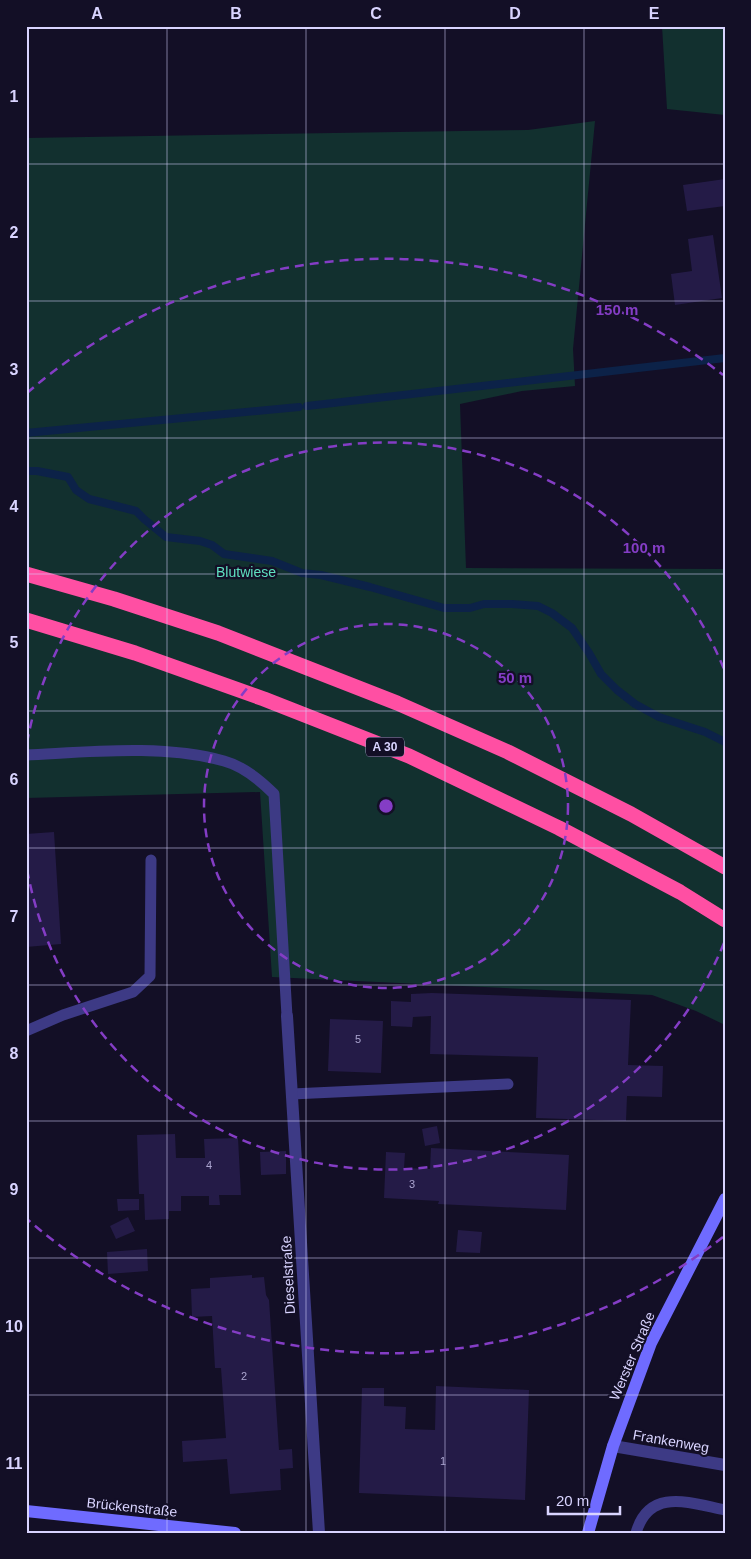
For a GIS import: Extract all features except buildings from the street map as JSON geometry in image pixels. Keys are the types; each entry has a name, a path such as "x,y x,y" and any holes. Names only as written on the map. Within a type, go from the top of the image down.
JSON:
{"highway":[{"path":"26,574 114,599 218,632 398,703 517,756 631,814 725,867"},
{"name":"A 30","path":"26,620 144,656 264,699 409,756 559,828 680,892 725,920"}],"main road":[{"name":"Werster Straße","path":"588,1533 613,1446 651,1343 725,1200"},
{"name":"Brückenstraße","path":"26,1511 235,1533"}],"street":[{"name":"Dieselstraße","path":"287,1016 319,1533"},
{"name":"Frankenweg","path":"613,1446 725,1466"}],"lane":[{"path":"26,755 96,751 173,752 226,761 260,779 274,794 287,1016"},
{"path":"26,1032 63,1015 133,992 150,976 151,860"},
{"path":"292,1094 508,1084"},
{"path":"636,1533 639,1521 653,1506 668,1501 684,1502 725,1510"}],"green space":[{"path":"662,26 725,26 725,115 667,109"},
{"name":"Blutwiese","path":"595,121 573,349 575,386 522,391 460,404 466,568 725,569 725,1025 696,1011 652,995 272,977 260,792 26,798 26,138 528,130"}],"waterway":[{"path":"307,406 725,358"},
{"path":"26,433 299,407"},
{"path":"26,471 37,471 68,477 76,490 89,499 136,511 166,537 200,541 212,545 224,554 272,561 302,573 321,575 370,587 444,608 470,608 484,604 538,606 552,613 572,628 601,674 635,704 659,717 705,732 725,742"}]}
